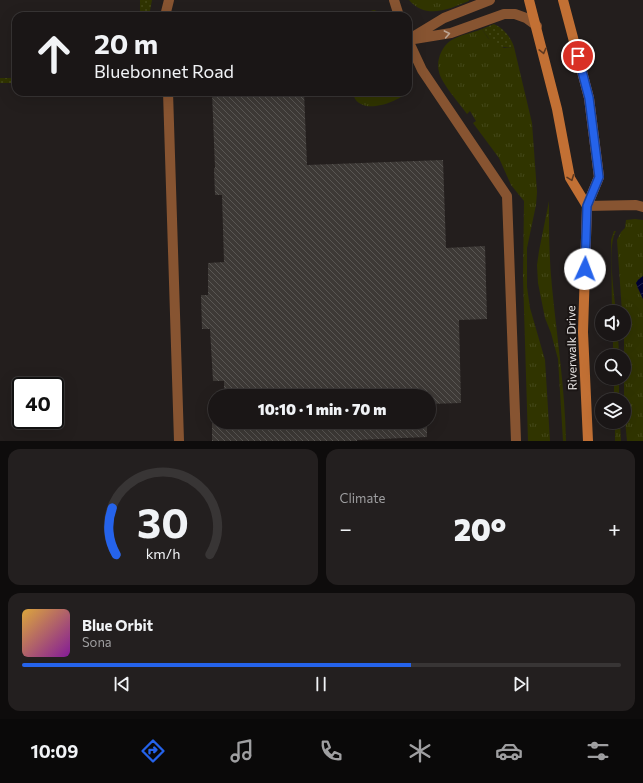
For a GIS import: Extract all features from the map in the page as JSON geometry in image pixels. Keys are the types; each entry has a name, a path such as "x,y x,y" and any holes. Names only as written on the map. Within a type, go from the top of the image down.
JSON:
{"street":[{"path":"166,12 169,0"},
{"path":"394,0 398,12"},
{"path":"412,38 444,18 490,0"},
{"path":"530,0 557,109 570,178 587,206"},
{"path":"563,0 589,98 599,177 587,206"},
{"path":"412,39 451,33 492,17 504,14 514,14 526,18 537,26"},
{"path":"412,49 422,70 507,196 516,441"},
{"path":"168,96 179,441"},
{"path":"587,206 636,205 643,207"},
{"name":"Riverwalk Drive","path":"587,206 583,332 588,441"}],"green space":[{"path":"140,0 152,0 150,12 140,12"},
{"path":"409,0 469,1 454,7 438,11 430,11 423,10"},
{"path":"374,10 379,12 367,12"},
{"path":"494,24 506,33 514,47 499,46 488,38 482,29"},
{"path":"482,29 488,38 504,48 514,47 532,123 537,192 536,205 527,248 527,287 530,308 545,360 550,441 528,441 523,277 524,201 511,185 499,158 473,123 476,121 470,111 467,114 440,77 438,68 440,55 444,47 450,41"},
{"path":"0,78 12,78 12,83 0,83"},
{"path":"354,96 402,96 392,102 378,106 366,106 359,103"},
{"path":"549,201 551,276 562,383 566,441 563,441 558,359 545,318 538,283 537,265"},
{"path":"626,220 643,220 643,276 638,280 637,287 643,299 643,441 627,441 626,429 631,429 631,393 624,393 624,385 631,385 631,349 624,349 624,341 631,341 631,305 622,305 617,240 625,228"},
{"path":"614,231 616,231 613,238 612,247 615,305 612,305 611,240"},
{"path":"613,341 618,341 619,349 613,349"},
{"path":"614,385 619,385 619,393 614,393"},
{"path":"615,429 620,429 621,441 615,441"}],"water":[{"path":"643,276 643,299 636,283"}],"building":[{"path":"212,96 304,96 307,165 443,160 446,248 485,246 487,319 459,320 461,403 436,404 436,389 224,389 224,381 213,381 210,329 202,329 201,295 208,295 208,263 224,262 222,195 215,195"},
{"path":"212,429 427,429 427,437 357,441 212,441"}],"route":[{"path":"578,56 589,98 599,177 587,206 585,269"}]}
